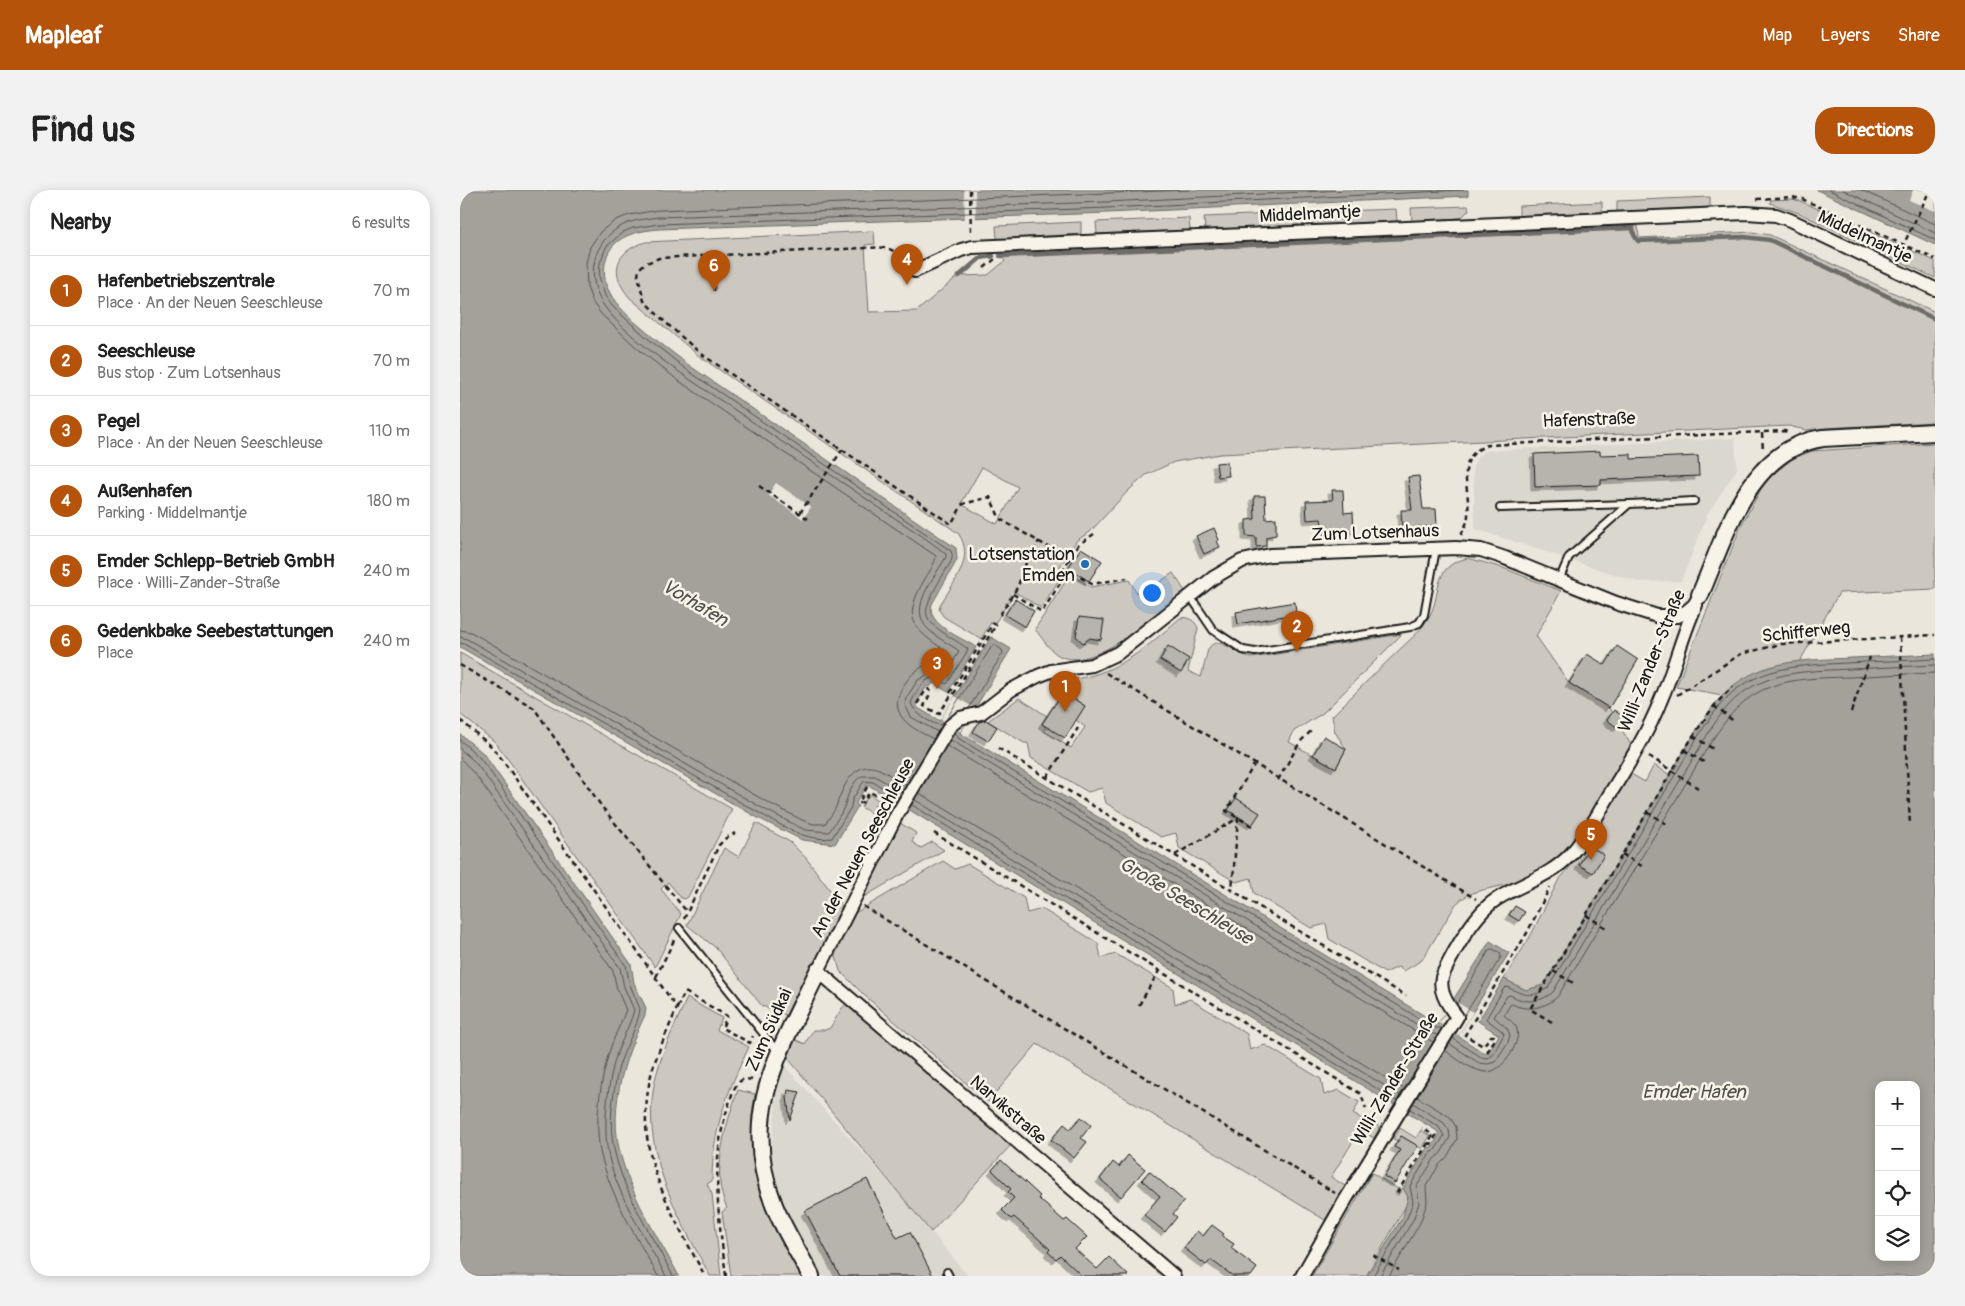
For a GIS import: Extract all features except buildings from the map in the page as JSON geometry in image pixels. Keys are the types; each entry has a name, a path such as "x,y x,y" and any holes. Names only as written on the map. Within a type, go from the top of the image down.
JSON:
{"street":[{"name":"Middelmantje","path":"915,271 972,247 1754,213 1790,220 1935,289"},
{"path":"1808,440 1935,432"},
{"name":"Willi-Zander-Straße","path":"1302,1276 1346,1199 1457,1017 1444,996 1442,976 1478,914 1500,898 1545,876 1560,865 1579,844 1638,749 1663,697 1686,628 1731,522 1751,484 1763,468 1776,457 1791,447 1808,440"},
{"name":"Zum Lotsenhaus","path":"1065,669 1092,664 1118,653 1213,578 1242,562 1270,555 1436,548 1481,550 1656,616 1678,616 1694,605 1700,595"},
{"name":"An der Neuen Seeschleuse","path":"818,971 871,862 901,807 950,726 960,718 981,713 1026,681 1051,671 1065,669"},
{"name":"Zum Südkai","path":"811,1276 775,1207 766,1179 761,1139 762,1111 767,1085 778,1053 818,971"},
{"name":"Narvikstraße","path":"818,971 1174,1276"}],"lane":[{"path":"1500,508 1694,501"},
{"path":"1558,580 1569,557 1629,504"},
{"path":"1190,596 1210,627 1247,652 1410,628 1419,623 1424,615 1436,548"},
{"path":"679,928 778,1053"}],"path":[{"path":"970,190 971,226"},
{"path":"1904,245 1930,190"},
{"path":"1752,200 1771,197 1798,198 1935,258"},
{"path":"915,271 896,252 886,247 659,258 644,264 639,269 638,276 641,294 647,306 700,353 951,524 963,504 990,496 1000,518 1073,561"},
{"path":"714,291 716,256"},
{"name":"Hafenstraße","path":"1456,548 1468,519 1466,467 1475,451 1488,445 1785,432 1808,440"},
{"path":"800,513 842,450"},
{"path":"759,486 811,521"},
{"path":"1013,594 1042,612 1064,577 1064,568 1078,545 1094,534"},
{"path":"1000,615 1020,581 1026,563 1038,541"},
{"path":"1064,572 1071,572 1092,584 1127,578"},
{"path":"918,704 926,690 929,689 931,692 924,704 940,714 949,702 950,693 993,623 996,625 950,697"},
{"name":"Schifferweg","path":"1663,697 1678,694 1741,654 1781,644 1935,635"},
{"path":"1900,637 1910,825"},
{"path":"1852,712 1870,657"},
{"path":"1092,664 1278,780 1476,899"},
{"path":"460,665 529,705 548,728 574,769 602,807 687,912"},
{"path":"1552,1022 1530,1009 1684,750 1714,706 1733,686"},
{"path":"1714,706 1735,722"},
{"path":"460,720 492,746 678,1008"},
{"path":"1047,778 1078,728"},
{"path":"1278,780 1300,742 1312,730"},
{"path":"1693,736 1715,750"},
{"path":"998,748 1406,996"},
{"path":"1638,749 1698,788"},
{"path":"1684,750 1707,764"},
{"path":"1252,826 1226,811 1254,765"},
{"path":"867,787 859,803 862,803 869,792 880,797"},
{"path":"1647,812 1670,826"},
{"path":"1174,855 1238,818"},
{"path":"1232,890 1238,818"},
{"path":"656,977 719,845 735,833"},
{"path":"934,833 1361,1094 1366,1109"},
{"path":"1622,854 1645,868"},
{"path":"1487,1052 1495,1038 1494,1036 1491,1036 1483,1046 1465,1035 1526,933 1560,865"},
{"path":"860,904 1346,1199"},
{"path":"1586,916 1608,929"},
{"path":"1553,970 1575,984"},
{"path":"1139,1004 1159,971"},
{"path":"705,1276 670,1207 657,1174 648,1143 647,1099 651,1075 685,992 727,1016 722,1028 746,1041"},
{"path":"726,1276 717,1203 716,1162 719,1138 726,1110 736,1084 741,1080 747,1079 767,1085"},
{"path":"1397,1193 1433,1134 1422,1128"},
{"path":"1428,1143 1431,1144 1437,1134"},
{"path":"1373,1255 1399,1270"}],"shaded area":[{"path":"1710,197 1710,207 1617,212 1617,201"},
{"path":"1792,199 1935,261 1935,278 1799,213 1770,203 1771,200"},
{"path":"1602,202 1602,212 1519,216 1519,206"},
{"path":"1468,206 1469,210 1461,218 1412,221 1411,208"},
{"path":"1396,209 1397,221 1314,225 1313,212"},
{"path":"1299,213 1299,225 1205,230 1204,217"},
{"path":"1189,218 1190,230 1097,234 1096,222"},
{"path":"1081,222 1081,234 997,239 996,226"},
{"path":"1638,226 1639,238 1752,232 1770,235 1935,312 1935,422 1806,430 1788,426 1220,454 1174,462 1146,475 1128,491 1090,532 1077,540 1059,568 1061,577 1041,608 1015,592 995,623 992,621 981,639 944,617 939,610 964,561 963,542 958,533 699,356 630,298 623,289 617,272 621,257 635,246 646,242 874,231 875,244 865,245 869,312 917,311 981,256 992,255 993,258 982,259 963,276 988,275 1005,261 1001,255","holes":["982,467 1018,487 997,524 961,504"]},
{"path":"1735,438 1737,469 1708,513 1681,581 1638,582 1475,529 1473,466 1478,456 1486,451"},
{"path":"1935,443 1935,589 1839,593 1800,661 1779,665 1759,672 1723,695 1676,687 1742,524 1761,489 1771,476 1792,459 1812,451"},
{"path":"1468,558 1503,568 1561,591 1536,636 1569,683 1609,708 1631,745 1588,819 1558,857 1533,874 1505,885 1473,893 1461,899 1456,904 1422,960 1404,971 1398,967 1385,973 1329,939 1326,924 1311,928 1254,893 1251,878 1236,882 1179,848 1176,833 1161,837 1106,803 1102,788 1088,792 1031,758 1028,743 1024,743 988,721 1019,698 1047,716 1042,724 1046,727 1044,731 1071,748 1085,727 1076,720 1085,706 1066,694 1075,679 1106,671 1132,657 1180,618 1191,620 1198,628 1188,671 1201,677 1208,650 1216,643 1252,658 1402,634 1323,713 1294,731 1289,742 1336,768 1346,749 1335,732 1332,716 1420,629 1432,611 1442,575 1456,562"},
{"path":"1173,573 1185,591 1127,637 1093,655 1077,659 1062,657 1050,649 1035,629 1067,579 1073,576 1091,587 1129,580 1139,596"},
{"path":"460,653 732,809 688,897 685,899 681,898 668,882 661,889 681,914 655,967 495,742 460,714"},
{"path":"1654,765 1670,775 1544,985 1526,990 1504,979 1531,935 1558,881 1585,849 1631,774 1645,782"},
{"path":"869,794 878,800 874,807 888,816 885,822 861,807"},
{"path":"756,823 790,842 806,858 842,906 788,1016 762,1006 716,948 687,925 724,848 739,857"},
{"path":"900,823 916,833 912,842 921,848 932,842 944,850 862,898"},
{"path":"943,861 955,869 968,864 1024,898 1027,913 1042,909 1098,943 1101,958 1116,954 1173,988 1175,1004 1190,999 1247,1034 1250,1050 1265,1045 1321,1079 1324,1095 1339,1090 1359,1102 1353,1114 1366,1121 1369,1120 1380,1127 1374,1138 1360,1130 1331,1177 1345,1186 1325,1220 1037,1044 988,1102 864,995 840,971 835,953 855,913"},
{"path":"687,998 722,1018 717,1030 749,1047 722,1112 715,1145 712,1181 707,1184 712,1194 721,1276 710,1276 685,1229 664,1180 656,1155 652,1129 652,1103 656,1076 666,1046"},
{"path":"847,1003 1011,1145 931,1232 787,1057 794,1039 805,1044 813,1030 830,1028"},
{"path":"785,1066 905,1200 968,1276 811,1276 768,1187 777,1090"},
{"path":"738,1090 755,1094 752,1144 755,1167 769,1211 802,1276 731,1276 722,1212 727,1208 722,1195 720,1165 725,1134"},
{"path":"1400,1128 1416,1138 1421,1130 1430,1136 1422,1149 1401,1136 1398,1141 1393,1139"},
{"path":"1372,1173 1398,1189 1395,1193 1398,1195 1403,1188 1407,1193 1408,1202 1366,1276 1312,1276"}],"water":[{"name":"Emder Hafen","path":"460,190 1468,190 1468,196 1107,213 659,229 635,233 620,239 614,244 606,259 605,277 610,293 624,312 646,332 690,366 956,548 957,560 932,604 931,611 934,618 946,630 976,647 948,692 933,683 930,687 927,686 916,704 918,708 940,721 991,637 1011,649 960,733 1438,1024 1490,941 1509,953 1458,1036 1484,1053 1488,1053 1499,1035 1478,1021 1504,979 1526,990 1544,985 1697,729 1728,690 1747,676 1790,662 1935,654 1935,1276 1367,1276 1403,1216 1408,1197 1403,1188 1428,1146 1431,1148 1439,1135 1437,1131 870,786 866,786 856,803 858,806 835,844 802,840 758,818 460,647"},
{"path":"1817,190 1935,190 1935,245"},
{"path":"460,734 483,753 631,964 634,983 646,1008 622,1077 617,1108 617,1138 624,1165 637,1198 679,1276 460,1276"}],"pier":[{"path":"964,190 975,190 976,220 965,220"},
{"path":"1913,190 1935,190 1935,211 1909,200"},
{"path":"776,483 811,507 803,519 768,495"},
{"path":"955,696 974,708 961,731 957,730 908,811 895,803 944,722 941,719"},
{"path":"1453,1000 1473,1012 1459,1035 1455,1034 1406,1115 1393,1107 1442,1025 1439,1023"}],"waterway":[{"path":"1000,256 1633,228 1634,235 1638,241 1744,237 1770,240 1935,319"},
{"path":"959,276 980,258 993,256"}],"place":[{"name":"Außenhafen","path":"907,285"},
{"name":"Gedenkbake Seebestattungen","path":"714,291"},
{"name":"Lotsenstation Emden","path":"1085,564"},
{"name":"Seeschleuse","path":"1297,652"},
{"name":"Pegel","path":"937,689"},
{"name":"Hafenbetriebszentrale","path":"1065,712"},
{"name":"Emder Schlepp-Betrieb GmbH","path":"1591,860"}],"water label":[{"name":"Vorhafen","path":"695,603"},
{"name":"Große Seeschleuse","path":"1186,901"}]}
